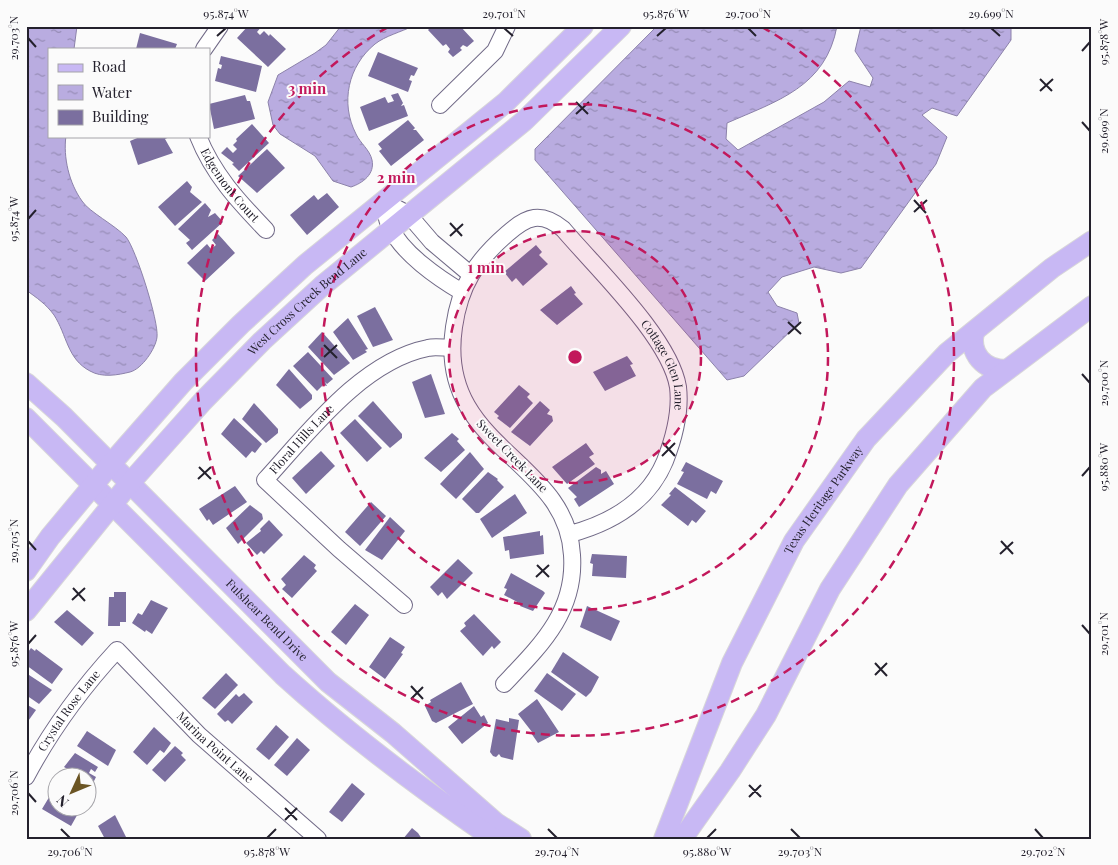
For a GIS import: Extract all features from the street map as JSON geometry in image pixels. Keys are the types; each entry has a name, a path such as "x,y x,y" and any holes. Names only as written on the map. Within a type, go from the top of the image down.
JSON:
{"main road":[{"path":"26,571 50,537 110,465 183,382 241,324 305,265 506,102 583,26"},
{"name":"West Cross Creek Bend Lane","path":"26,611 112,503 203,402 262,341 322,286 390,228 524,121 622,26"},
{"name":"Texas Heritage Parkway","path":"664,839 732,663 794,541 866,439 947,353 1052,268 1092,241"},
{"path":"682,839 730,771 766,715 830,589 898,486 984,388 1092,306"},
{"path":"974,332 974,348 979,359 988,367 1006,370"},
{"path":"947,353 961,358 972,366 984,388"},
{"name":"Fulshear Bend Drive","path":"26,383 328,682 393,733 496,822 521,839"},
{"name":"Fulshear Bend Drive","path":"26,418 312,702 379,757 494,839"},
{"path":"312,702 328,682"}],"street":[{"path":"205,48 220,26"},
{"path":"440,105 495,50 508,26"},
{"name":"Edgemont Court","path":"199,138 207,158 220,179 266,230"},
{"path":"383,201 408,214 432,242 470,274"},
{"path":"383,201 390,228 412,255 435,276 462,292"},
{"name":"Sweet Creek Lane","path":"504,684 553,630 565,606 571,580 573,556 570,534 562,513 548,494 488,435 471,414 459,389 451,348 462,292 470,274 493,246 517,225 531,218 542,217"},
{"name":"Cottage Glen Lane","path":"542,217 563,229 652,332 668,358 678,386 678,412 672,442 662,468 650,488 633,506 614,518 595,528 570,534"},
{"name":"Floral Hills Lane","path":"404,605 339,549 265,480 320,419 371,374 386,364 409,354 429,348 451,348"},
{"name":"Crystal Rose Lane","path":"26,777 63,716 87,683 117,650"},
{"name":"Marina Point Lane","path":"117,650 199,735 318,839"}],"water":[{"path":"26,26 77,26 74,48 48,48 48,138 66,138 66,161 70,178 77,194 90,210 126,237 130,244 151,302 157,329 154,347 148,358 139,367 130,372 105,375 90,371 76,360 54,315 45,304 26,290"},
{"path":"341,26 413,26 388,36 375,44 358,63 353,74 349,86 348,110 356,134 372,160 372,170 360,183 351,187 333,181 315,156 280,134 273,125 268,102 278,75 326,45"},
{"path":"657,26 837,26 831,47 822,64 811,78 781,99 727,123 726,139 738,150 824,102 849,81 870,87 873,78 855,51 861,26 1011,26 1011,40 957,116 932,108 922,115 947,137 936,164 861,268 841,273 814,267 782,277 768,292 777,306 797,313 799,323 744,376 727,380 535,160 535,149"}],"building":[{"path":"248,26 262,26 257,32 260,35 264,31 269,36 270,34 286,49 268,67 237,38"},
{"path":"432,26 460,26 474,41 467,47 463,45 460,48 462,50 453,57 448,52 450,49 446,44 443,46 428,30"},
{"path":"140,33 177,44 175,48 136,48"},
{"path":"378,52 418,68 414,76 411,75 409,80 412,81 408,92 368,76"},
{"path":"221,56 262,66 256,92 215,81 218,68 221,69 222,65 219,64"},
{"path":"398,93 403,103 401,106 404,105 408,116 369,131 360,107 385,97 388,103 394,101 391,95"},
{"path":"245,95 247,101 250,101 255,119 214,129 210,104"},
{"path":"408,120 415,128 413,130 416,130 424,140 391,166 379,151 382,149 378,144"},
{"path":"252,124 269,143 239,171 232,164 234,163 221,153 227,147 233,153 237,149 233,145 237,141 236,139"},
{"path":"137,138 167,138 165,139 173,153 138,165 130,141"},
{"path":"267,149 285,168 257,193 238,176"},
{"path":"187,181 192,187 190,192 202,202 175,226 158,207"},
{"path":"327,193 339,207 307,235 290,215 314,195 318,200"},
{"path":"205,203 211,210 208,217 215,213 223,222 192,250 186,243 190,240 178,229"},
{"path":"218,234 235,253 205,281 187,263 207,244 211,249 216,245 212,240"},
{"path":"536,245 542,252 539,255 548,264 523,286 516,278 512,282 504,272"},
{"path":"571,286 576,293 574,294 583,304 557,325 540,310"},
{"path":"375,307 393,340 373,347 357,316"},
{"path":"348,318 368,349 365,350 367,352 353,360 333,332"},
{"path":"322,332 350,363 334,375 308,347"},
{"path":"308,352 333,379 327,384 325,382 327,386 323,385 317,391 293,366"},
{"path":"627,356 633,364 630,365 636,376 605,391 593,372"},
{"path":"289,369 312,395 312,399 300,409 276,385"},
{"path":"431,374 445,414 425,418 412,382"},
{"path":"519,385 530,394 527,397 533,403 510,428 497,418 499,416 494,412"},
{"path":"373,401 402,434 402,438 390,448 358,416"},
{"path":"540,401 550,410 547,414 552,416 553,421 530,446 511,432"},
{"path":"254,403 278,429 278,433 266,443 242,419"},
{"path":"234,418 262,444 255,453 252,451 246,458 221,434"},
{"path":"355,419 382,448 367,462 340,433"},
{"path":"452,433 459,439 457,441 465,450 441,472 424,458"},
{"path":"586,443 594,454 589,457 595,464 567,484 552,467"},
{"path":"321,451 335,466 306,494 292,478"},
{"path":"470,452 484,469 456,499 440,484"},
{"path":"686,462 723,481 716,494 711,491 707,499 677,484 684,472 681,471"},
{"path":"596,467 601,470 601,474 606,471 614,484 579,507 574,499 577,497 568,488"},
{"path":"488,472 498,479 504,487 479,513 476,513 462,499"},
{"path":"235,486 247,502 213,525 209,519 207,521 199,509"},
{"path":"675,487 706,511 696,523 692,520 688,526 661,505 671,495 669,494"},
{"path":"515,494 527,513 492,538 480,519"},
{"path":"371,502 386,516 360,546 345,532"},
{"path":"250,505 262,514 263,519 238,544 226,528"},
{"path":"390,517 405,531 382,560 365,550"},
{"path":"269,520 283,535 264,554 261,551 257,555 246,543 261,531 260,529"},
{"path":"540,531 540,536 543,535 544,554 510,559 509,550 505,551 503,537"},
{"path":"592,554 627,556 626,578 592,576 593,564 590,563"},
{"path":"304,555 316,565 314,568 317,571 292,598 282,589 286,585 281,579"},
{"path":"458,559 473,573 447,599 442,592 438,596 430,587"},
{"path":"511,573 545,593 533,611 520,606 521,604 504,595 507,589 504,588"},
{"path":"114,592 126,592 126,622 120,622 120,626 108,626 109,597 114,597"},
{"path":"151,600 168,608 152,634 146,630 145,632 132,623 138,613 142,615"},
{"path":"355,604 369,615 346,645 331,632"},
{"path":"587,606 620,621 611,641 580,627"},
{"path":"67,610 94,633 82,646 54,622"},
{"path":"474,614 501,642 494,649 492,646 483,656 460,631 466,626 464,623"},
{"path":"390,637 405,647 401,653 403,654 385,679 369,667"},
{"path":"31,648 35,651 36,649 63,669 52,684 26,665 26,655"},
{"path":"563,652 599,677 586,697 551,672"},
{"path":"26,673 52,690 39,704 26,695"},
{"path":"226,673 238,685 215,709 202,698"},
{"path":"547,673 576,694 562,711 534,691"},
{"path":"461,682 473,704 436,723 432,721 425,706 431,702 430,700"},
{"path":"244,693 253,702 232,724 228,720 225,722 217,714 236,694 239,697"},
{"path":"537,699 559,732 538,743 518,714"},
{"path":"26,704 36,710 26,724"},
{"path":"474,706 481,717 484,715 488,723 462,744 448,727"},
{"path":"509,718 519,720 513,760 501,757 499,754 496,757 493,756 490,752 496,719 509,722"},
{"path":"276,725 289,737 269,760 256,749"},
{"path":"154,727 171,743 164,753 160,750 147,765 133,752"},
{"path":"87,731 116,750 108,766 77,746"},
{"path":"297,738 310,750 287,776 274,765"},
{"path":"175,746 183,753 181,755 186,760 165,782 152,770"},
{"path":"75,753 98,767 66,768 64,767"},
{"path":"352,783 365,794 342,822 329,812"},
{"path":"48,799 48,813 42,809"},
{"path":"115,815 127,839 105,839 98,826"},
{"path":"57,818 76,818 71,826"},
{"path":"412,828 418,833 422,839 403,839"}]}
